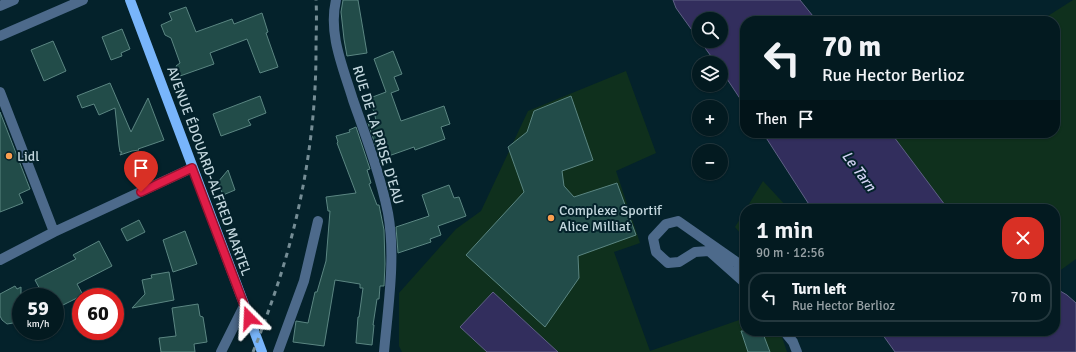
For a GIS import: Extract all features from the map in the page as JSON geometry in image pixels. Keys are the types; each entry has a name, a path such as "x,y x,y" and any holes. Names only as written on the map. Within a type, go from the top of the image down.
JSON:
{"main road":[{"name":"AVENUE ÉDOUARD-ALFRED MARTEL","path":"130,0 262,352"}],"street":[{"path":"0,6 14,0"},
{"path":"0,36 83,0"},
{"name":"RUE DE LA PRISE D'EAU","path":"336,0 333,13 336,46 381,183 388,214 392,248 384,352"},
{"path":"0,92 54,232"},
{"path":"0,260 54,232 192,168"},
{"path":"278,352 282,337 304,281 318,221"},
{"path":"740,269 738,263 678,221 666,224 653,238 656,252 668,262 679,262 695,252 709,252 740,279"},
{"path":"221,352 244,306"},
{"path":"788,336 793,342 796,352"}],"green space":[{"path":"1073,0 1076,0 1076,259 1060,271 1060,204 944,204 895,138 1060,138 1060,16 1048,16"},
{"name":"Complexe Sportif Alice Milliat","path":"626,71 656,153 616,171 640,243 614,252 650,351 740,320 740,336 782,336 787,352 402,352 399,346 399,293 456,229 481,211 528,111"},
{"path":"763,181 784,204 749,204"},
{"path":"740,219 740,233 735,227"}],"water":[{"path":"673,0 800,0 813,16 740,16 740,98 728,80 728,56 711,56 705,48 728,48 728,12 692,12 692,30 676,8"},
{"name":"Le Tarn","path":"766,138 895,138 944,204 809,204"},
{"path":"1060,291 1076,303 1076,352 895,352 884,336 1060,336"},
{"path":"493,292 558,352 487,352 460,327"}],"building":[{"path":"343,0 358,0 367,53 347,56 341,12"},
{"path":"186,7 196,32 232,19 234,24 262,13 268,32 266,33 278,67 260,73 247,39 210,53 214,64 180,76 176,66 180,63 171,38 165,35 161,25 172,20 169,13"},
{"path":"122,29 130,49 121,53 122,56 111,60 102,37"},
{"path":"53,41 66,71 44,81 31,50"},
{"path":"393,51 402,74 394,77 399,90 391,93 401,121 444,106 450,124 441,127 445,139 415,150 414,147 380,159 368,123 376,120 370,98 386,92 374,59"},
{"path":"110,83 131,132 148,98 164,140 138,149 139,150 120,155 122,152 120,152 119,146 115,108 99,115 94,104 82,108 77,96"},
{"path":"260,96 266,113 248,120 251,125 221,136 213,114"},
{"path":"571,96 593,160 562,171 564,186 574,197 617,183 636,235 578,256 579,278 545,327 466,255 524,192 508,147 527,132 534,111"},
{"name":"Lidl","path":"0,112 30,189 19,194 23,203 0,212"},
{"path":"356,127 370,169 367,170 371,183 369,184 377,205 379,205 384,230 384,286 380,286 379,299 377,299 372,345 356,343 358,317 363,288 360,288 360,284 335,280 324,346 293,342 296,321 308,323 315,292 317,292 326,261 330,211 328,211 326,197 356,193 337,143 336,136 350,132 349,130"},
{"path":"228,170 235,190 223,195 218,182"},
{"path":"449,185 454,198 459,197 466,216 438,226 441,235 430,239 431,242 398,253 396,227 429,216 422,195"},
{"path":"139,220 145,232 127,241 121,229"},
{"path":"185,231 197,264 173,272 163,240"},
{"path":"99,241 112,266 77,284 79,288 72,288 72,300 64,304 64,288 39,288 35,280 76,259 73,255"},
{"path":"169,272 174,300 132,308 145,294 142,280 152,278 151,275"},
{"path":"15,286 16,288 12,288 12,323 7,324 0,316 0,294"},
{"path":"198,304 200,316 203,317 207,342 194,344 195,352 161,352 159,338 176,336 172,308"},
{"path":"743,336 764,336 770,352 748,352"}],"railway":[{"path":"253,352 282,271 291,240 304,178 313,115 316,0"}],"place":[{"name":"Lidl","path":"9,156"},
{"name":"Complexe Sportif Alice Milliat","path":"551,218"}],"route":[{"path":"141,192 192,168 249,318"}]}
